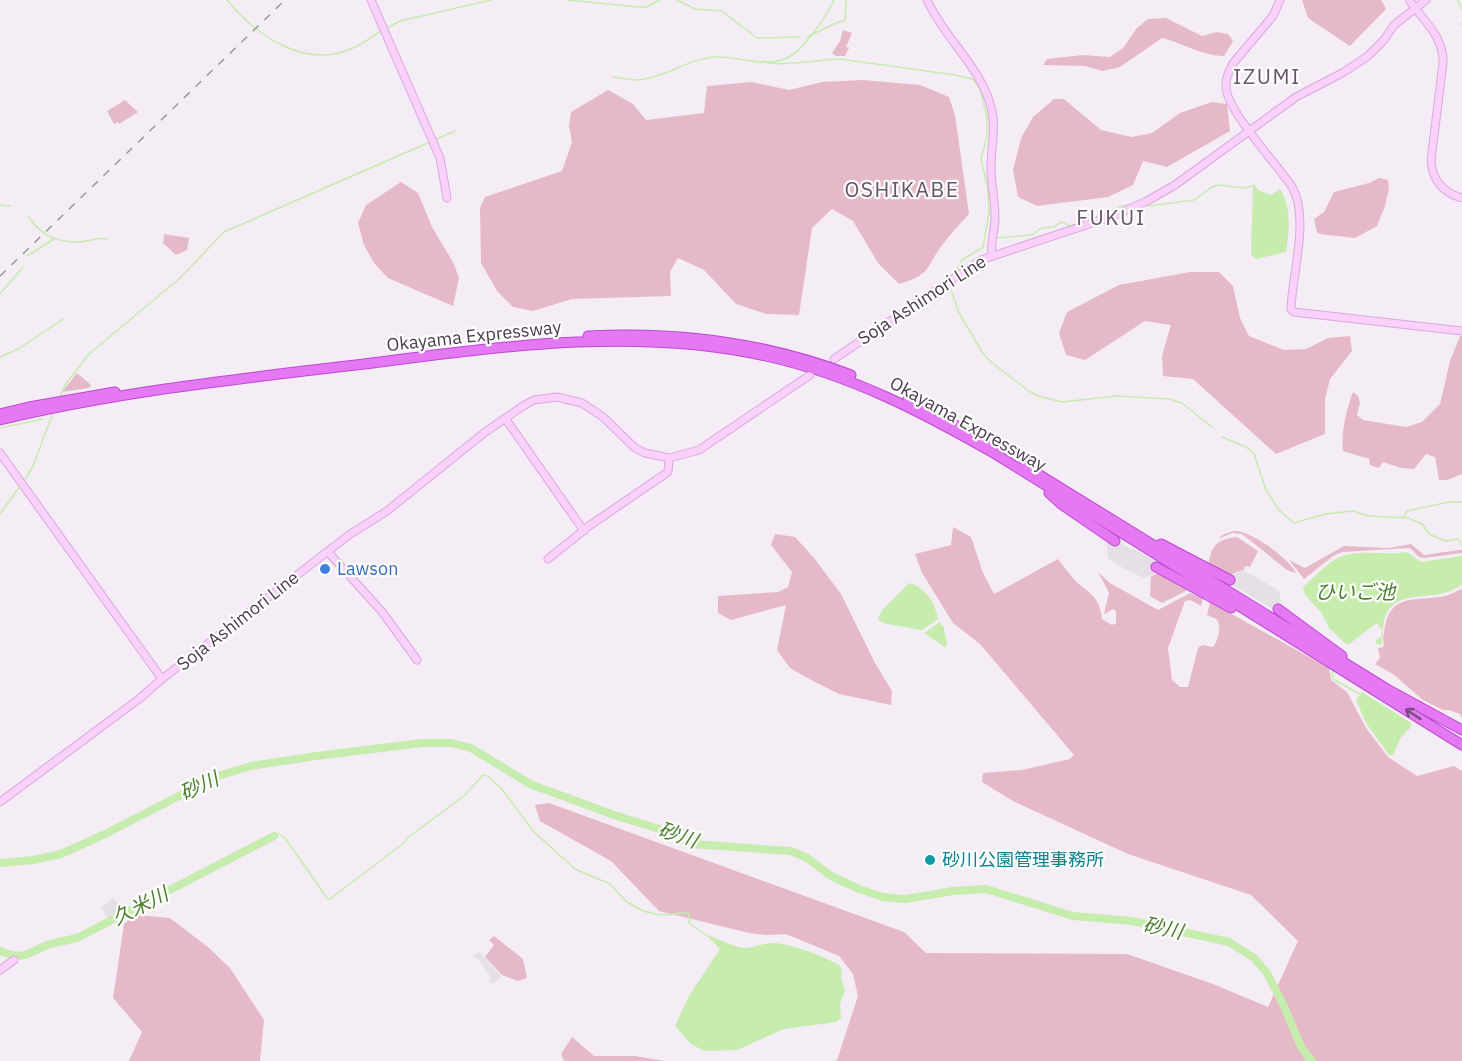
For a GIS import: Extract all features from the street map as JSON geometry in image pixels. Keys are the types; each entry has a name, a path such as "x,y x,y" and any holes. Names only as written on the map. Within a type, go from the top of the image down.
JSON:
{"highway":[{"name":"Okayama Expressway","path":"0,414 75,398 238,373 616,335 655,335 727,342 767,350 835,369 923,409 1080,500 1354,669 1462,730"},
{"name":"Okayama Expressway","path":"0,420 76,405 226,381 485,347"},
{"name":"Okayama Expressway","path":"952,426 1462,745"},
{"path":"1033,478 1061,504 1115,541"},
{"path":"1080,500 1230,580"},
{"path":"1156,567 1305,647"},
{"path":"1278,609 1321,639 1350,662 1354,669"}],"street":[{"path":"371,0 442,164 447,198"},
{"name":"Soja Ashimori Line","path":"834,359 963,271 992,255 990,248 995,216 991,173 994,128 991,107 980,81 945,32 927,0"},
{"path":"1280,0 1273,16 1234,62 1226,79 1226,89 1231,105 1291,186 1296,198 1300,229 1291,309 1294,312 1462,331"},
{"path":"1409,0 1438,38 1443,57 1431,160 1433,174 1443,189 1462,198"},
{"path":"992,255 1097,222 1147,201 1175,185 1296,97 1351,68 1368,56 1384,40 1394,25 1426,0"},
{"name":"Soja Ashimori Line","path":"0,802 129,706 328,552 387,511 523,405 546,398 565,398 582,403 593,409 635,448 645,453 669,458 699,450 810,375"},
{"path":"505,418 584,531"},
{"path":"0,453 162,679"},
{"path":"548,559 668,472 669,458"},
{"path":"328,552 383,613 417,660"},
{"path":"0,970 14,960"}],"shaded area":[{"path":"1302,0 1381,0 1386,9 1350,46 1308,18"},
{"path":"1166,18 1202,36 1216,32 1228,34 1233,41 1224,56 1207,54 1162,38 1120,67 1102,71 1085,66 1043,65 1047,59 1083,55 1110,57 1123,48 1137,28 1148,19"},
{"path":"843,30 852,33 846,47 849,48 845,56 836,56 832,53 840,41"},
{"path":"863,80 920,85 949,97 955,115 969,214 946,240 927,269 918,277 899,284 878,263 853,221 832,209 812,228 799,315 766,314 736,304 704,270 678,258 670,272 671,296 572,299 533,311 513,307 497,291 481,263 480,208 485,197 562,171 572,142 569,126 571,112 608,90 633,104 646,120 704,113 707,86 751,82 789,90 822,82"},
{"path":"1054,99 1064,99 1101,130 1132,137 1152,133 1180,113 1212,102 1227,104 1230,131 1167,167 1143,161 1133,185 1108,197 1037,206 1018,197 1013,170 1021,138 1033,117"},
{"path":"125,100 138,112 119,124 118,122 114,124 107,111"},
{"path":"1379,178 1388,180 1389,189 1377,226 1355,238 1317,232 1314,219 1324,212 1334,192 1369,183"},
{"path":"401,182 418,193 432,227 454,264 459,278 453,306 388,278 374,263 364,245 358,223 366,205"},
{"path":"164,234 189,238 187,250 176,255 163,243"},
{"path":"1190,272 1219,272 1233,286 1240,318 1249,336 1284,350 1306,349 1328,338 1350,336 1352,351 1330,379 1325,399 1325,434 1276,454 1193,379 1163,376 1162,356 1171,325 1145,321 1085,360 1066,355 1059,333 1067,312 1119,285"},
{"path":"1460,336 1462,336 1462,474 1447,480 1439,480 1435,457 1426,454 1414,469 1401,468 1383,462 1379,468 1370,465 1369,458 1343,451 1345,421 1353,392 1358,396 1360,403 1357,415 1363,420 1406,427 1422,422 1440,404 1450,361"},
{"path":"77,373 91,385 89,388 62,392"},
{"path":"953,527 971,537 983,573 994,594 1058,559 1074,579 1096,599 1102,619 1112,625 1116,623 1116,611 1113,609 1104,614 1109,593 1098,572 1110,583 1158,610 1190,593 1203,598 1201,606 1190,600 1185,601 1168,648 1172,680 1180,687 1188,687 1198,648 1202,645 1213,647 1218,637 1218,623 1207,615 1210,602 1329,668 1331,680 1347,692 1366,728 1388,757 1417,776 1454,766 1462,771 1462,1061 834,1061 837,1060 858,996 853,974 839,956 786,934 749,933 659,911 611,861 540,821 535,805 549,803 904,932 926,953 1127,954 1213,984 1268,1007 1298,941 1251,895 1128,854 1013,801 982,782 983,773 1022,770 1070,759 1074,755 980,644 953,623 922,573 915,554 951,545"},
{"path":"1234,531 1249,535 1268,546 1286,560 1296,573 1287,570 1242,534 1232,533 1218,539"},
{"path":"775,534 795,537 841,594 875,663 892,691 891,705 839,694 790,668 777,650 786,605 731,620 718,613 718,596 778,592 788,587 792,572 771,545"},
{"path":"1106,534 1164,566 1158,572 1144,578 1126,570 1108,558"},
{"path":"1237,537 1258,551 1250,567 1245,566 1244,570 1229,575 1209,565 1211,553 1216,545"},
{"path":"1411,544 1424,555 1459,550 1462,550 1462,553 1424,558 1419,557 1410,548 1342,552 1333,556 1304,579 1289,560 1305,568 1344,546 1389,548"},
{"path":"1243,570 1278,590 1282,615 1226,581 1229,575"},
{"path":"1159,573 1187,589 1186,591 1162,603 1150,596 1151,576"},
{"path":"1462,589 1462,718 1460,714 1443,710 1423,700 1393,674 1375,664 1380,658 1378,648 1383,647 1384,644 1383,635 1388,615 1394,608 1408,600 1445,596"},
{"path":"114,897 122,913 109,920 101,907"},
{"path":"135,915 170,918 208,947 230,968 264,1020 260,1061 129,1061 142,1032 113,998 124,924"},
{"path":"494,936 523,959 527,978 518,981 502,975 485,957 494,945 489,940"},
{"path":"479,952 502,977 493,984 488,981 491,977 476,957 472,956"},
{"path":"572,1037 594,1056 635,1056 665,1061 564,1061 561,1054"}],"water":[{"path":"1253,183 1258,190 1271,195 1280,189 1284,196 1289,220 1286,252 1256,259 1251,254"},
{"name":"ひいご池","path":"1407,552 1421,562 1462,556 1462,584 1440,594 1406,599 1396,603 1389,610 1384,622 1382,645 1375,641 1381,637 1382,630 1377,623 1346,644 1329,628 1321,612 1305,595 1303,587 1336,559 1361,553"},
{"path":"909,583 925,592 937,613 938,619 922,630 887,624 879,621 878,618 883,609"},
{"path":"940,622 944,628 947,645 945,647 924,633"},
{"path":"1362,692 1411,723 1410,728 1401,737 1393,755 1389,755 1366,723 1356,700"},
{"path":"708,937 741,948 772,943 788,945 816,954 839,965 842,969 841,978 845,990 840,1004 841,1018 836,1022 784,1029 737,1050 704,1051 691,1044 675,1026 689,996 720,949"}],"waterway":[{"path":"227,0 238,13 265,36 297,51 314,55 348,50 381,31"},
{"path":"385,29 400,21 491,0"},
{"path":"568,0 638,7 646,7 660,0"},
{"path":"677,0 695,9 722,11 757,38 800,37"},
{"path":"613,77 646,79 706,58 725,57 771,62 789,57 808,39 834,0"},
{"path":"807,37 845,20 846,0"},
{"path":"1458,0 1462,10"},
{"path":"763,61 777,64 840,59 973,79 980,89 987,117 987,136 981,159 988,190 989,213 983,247 962,260 957,270"},
{"path":"434,140 455,131"},
{"path":"59,398 65,385 89,354 180,278 224,232 430,142"},
{"path":"1148,206 1194,200 1212,187 1219,185 1244,188 1253,186"},
{"path":"0,205 10,206"},
{"path":"996,238 1032,235 1041,228 1053,227 1062,222 1070,226 1114,211 1118,207 1129,205"},
{"path":"28,216 43,233 55,239 78,242 107,239"},
{"path":"27,256 54,239"},
{"path":"0,294 23,267"},
{"path":"950,286 958,311 982,352 992,363 1038,396 1062,402 1117,396 1169,399 1182,403 1212,427"},
{"path":"0,357 18,349 63,319"},
{"path":"26,478 33,466 53,413"},
{"path":"0,428 43,419"},
{"path":"1222,437 1246,447 1254,454 1266,490 1279,510 1294,523 1325,514 1353,511 1369,516 1408,518 1422,524 1429,534 1445,541 1458,539 1462,546"},
{"path":"0,514 20,486"},
{"path":"1404,516 1407,511 1449,502 1462,502"},
{"path":"1333,670 1333,679 1361,695"},
{"name":"砂川","path":"0,863 33,860 61,854 218,776 251,766 422,743 452,743 471,748 530,784 614,815 675,834 692,844 791,851 807,858 831,876 883,897 905,899 953,891 986,889 1073,916 1132,921 1229,942 1254,958 1267,973 1302,1049 1312,1061"},
{"path":"274,836 279,834 285,838 327,898 330,899 464,796 483,775 488,776 501,788 534,832 575,869 610,884 627,902 643,911 660,915 688,913 690,924 709,937"},
{"name":"久米川","path":"0,951 21,956 50,944 79,937 274,836"}],"railway":[{"path":"0,276 285,0"}],"place":[{"name":"Lawson","path":"325,569"},
{"name":"砂川公園管理事務所","path":"930,860"}],"district":[{"name":"IZUMI","path":"1267,77"},
{"name":"OSHIKABE","path":"902,190"},
{"name":"FUKUI","path":"1111,218"}]}
